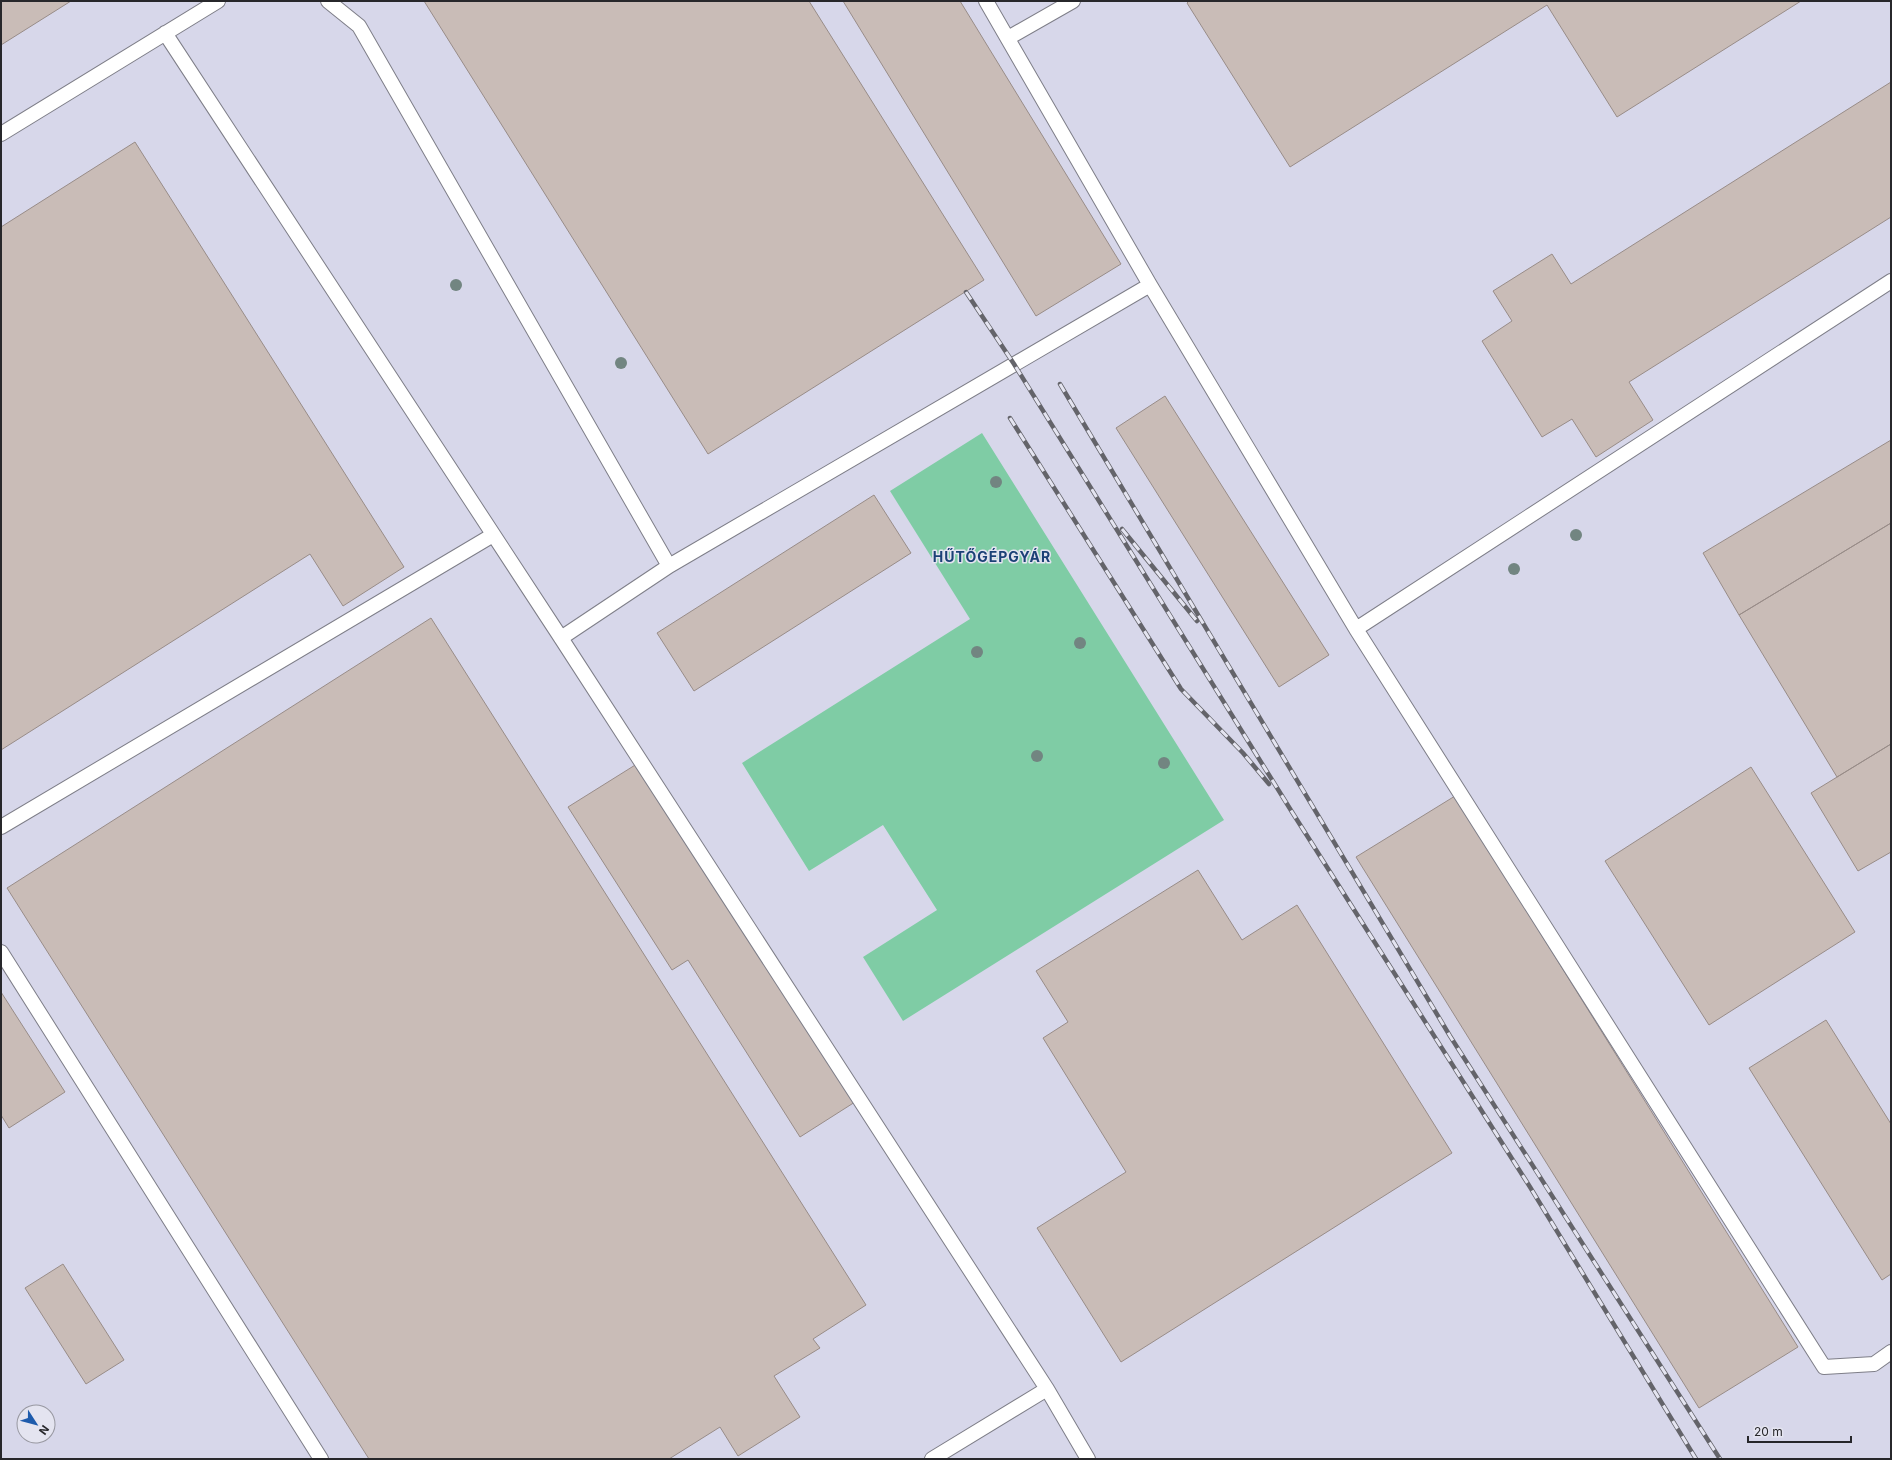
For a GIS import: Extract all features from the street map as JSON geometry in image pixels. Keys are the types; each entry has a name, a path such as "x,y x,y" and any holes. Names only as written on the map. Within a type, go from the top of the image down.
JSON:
{"lane":[{"path":"1,134 218,1"},
{"path":"328,1 359,26 669,566"},
{"path":"986,1 1150,285 1356,629 1824,1367 1874,1364 1891,1352"},
{"path":"1008,38 1073,1"},
{"path":"165,34 561,638 1047,1389 1088,1459"},
{"path":"1356,629 1891,281"},
{"path":"561,638 669,566 1150,285"},
{"path":"1,827 493,535"},
{"path":"1,952 321,1459"},
{"path":"932,1459 1047,1389"}],"shaded area":[{"path":"1,1 1891,1 1891,1459 1,1459"}],"green space":[{"path":"982,433 1224,820 903,1021 863,957 937,910 883,825 809,871 742,763 970,619 890,491"}],"building":[{"path":"1,1 71,1 1,45"},
{"path":"424,1 809,1 984,280 708,454"},
{"path":"843,1 960,1 1121,264 1036,316"},
{"path":"1189,1 1801,1 1617,117 1547,5 1290,167 1187,3"},
{"path":"1891,82 1891,217 1629,382 1653,420 1596,457 1572,419 1542,437 1482,341 1512,321 1493,291 1552,254 1571,284"},
{"path":"135,142 404,567 343,606 310,554 1,750 1,227"},
{"path":"1165,396 1329,655 1279,687 1116,428"},
{"path":"1891,440 1891,523 1739,615 1703,553"},
{"path":"874,495 911,553 694,691 657,633"},
{"path":"1891,523 1891,744 1837,777 1739,615"},
{"path":"431,618 866,1305 813,1339 820,1348 774,1376 800,1417 738,1456 720,1427 669,1459 369,1459 7,888"},
{"path":"1891,744 1891,852 1858,871 1811,793"},
{"path":"640,762 855,1102 800,1137 688,960 672,970 568,807"},
{"path":"1751,767 1855,932 1709,1025 1605,861"},
{"path":"1455,796 1798,1347 1699,1408 1356,857"},
{"path":"1198,870 1242,940 1297,905 1452,1153 1121,1362 1037,1228 1126,1172 1043,1038 1068,1022 1036,971"},
{"path":"1,992 65,1092 9,1128 1,1115"},
{"path":"1826,1020 1891,1124 1891,1274 1882,1280 1749,1068"},
{"path":"63,1264 124,1360 86,1384 25,1288"}],"railway":[{"path":"966,292 1014,364 1292,812 1530,1187 1696,1459"},
{"path":"1060,384 1450,1036 1720,1459"},
{"path":"1010,418 1181,689 1243,753 1269,784"},
{"path":"1122,529 1197,621"}],"district":[{"name":"HŰTŐGÉPGYÁR","path":"992,557"}]}
